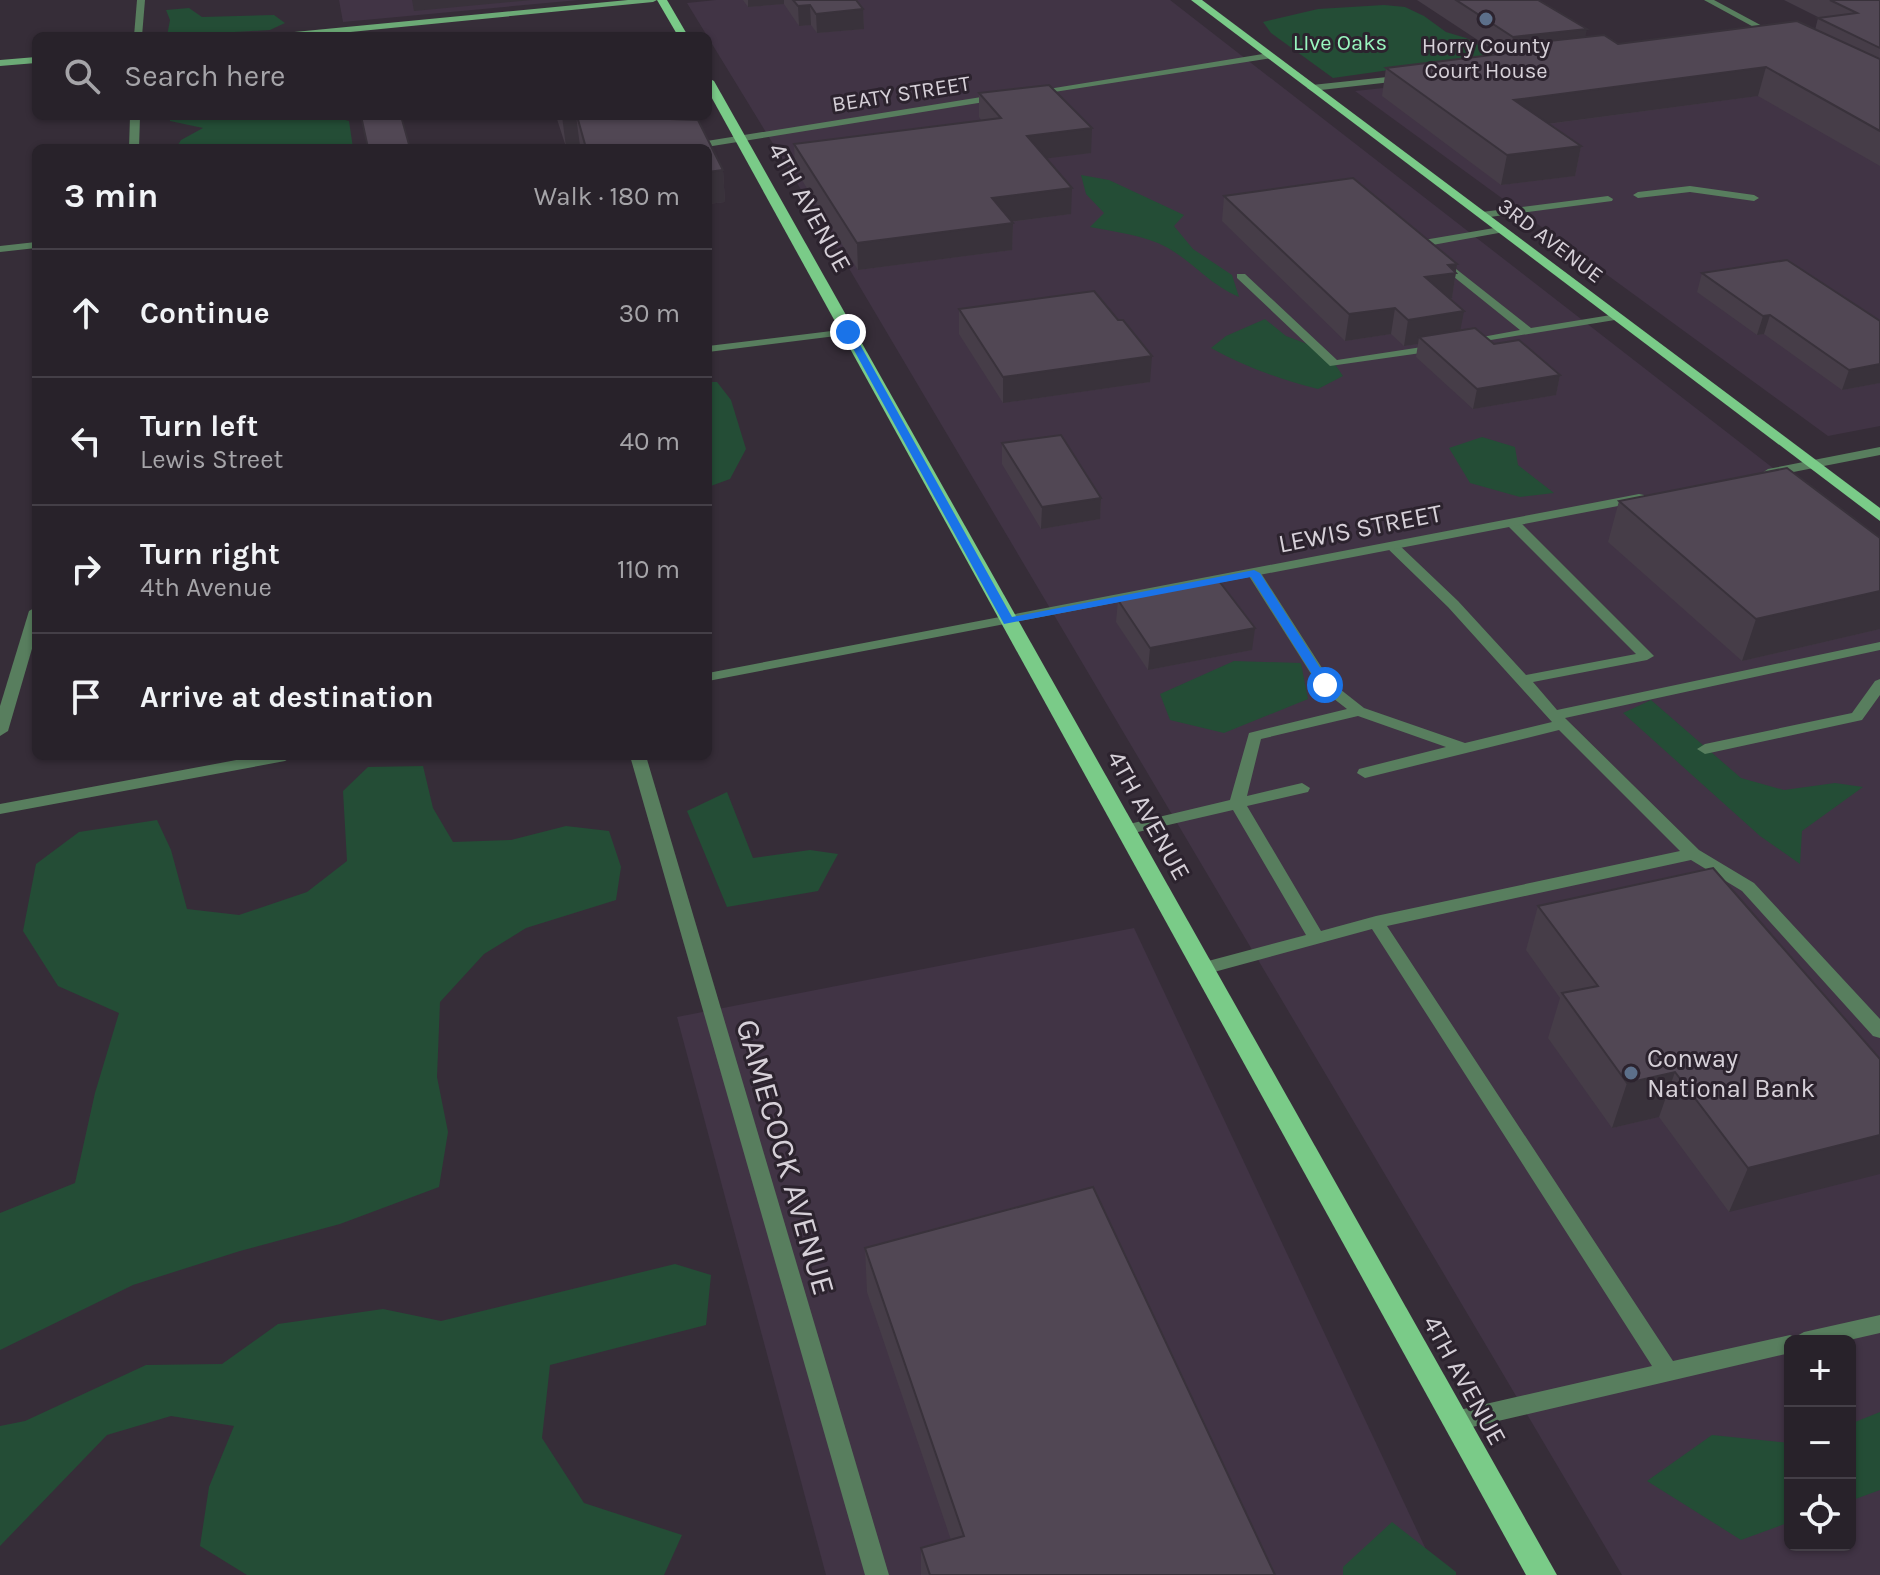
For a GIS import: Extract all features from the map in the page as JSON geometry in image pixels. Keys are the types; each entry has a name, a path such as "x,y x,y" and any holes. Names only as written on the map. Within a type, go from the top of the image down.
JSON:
{"main road":[{"path":"662,0 681,32"},
{"name":"3RD AVENUE","path":"1196,0 1880,516"},
{"name":"4TH AVENUE","path":"712,88 1542,1575"}],"street":[{"path":"138,32 141,0"},
{"path":"325,32 653,0"},
{"path":"1708,0 1780,37 1765,39"},
{"path":"1028,93 1269,56"},
{"path":"0,63 32,60"},
{"path":"1312,88 1422,77"},
{"name":"BEATY STREET","path":"708,144 1012,96"},
{"path":"134,144 135,120"},
{"path":"1638,195 1690,189 1754,198"},
{"path":"1482,215 1608,199"},
{"path":"1500,230 1418,244 1529,332"},
{"path":"0,249 32,245"},
{"path":"1241,276 1334,364 1617,317"},
{"path":"712,349 848,332"},
{"path":"1753,476 1880,451"},
{"name":"LEWIS STREET","path":"712,676 1009,622 1648,496"},
{"path":"1513,523 1647,656 1522,680"},
{"path":"1392,546 1453,604 1559,719 1693,854 1748,887 1880,1031"},
{"path":"1254,573 1325,685 1359,711 1464,748"},
{"path":"0,731 32,624"},
{"path":"1365,773 1464,748 1559,719 1880,646"},
{"path":"1705,749 1857,717 1880,684"},
{"path":"1317,938 1237,803 1254,736 1359,711"},
{"path":"0,809 263,760"},
{"name":"GAMECOCK AVENUE","path":"639,760 877,1575"},
{"path":"1125,830 1302,788"},
{"path":"1203,969 1376,922 1693,854"},
{"path":"1376,922 1668,1372"},
{"path":"1831,1335 1880,1324"},
{"path":"1455,1421 1784,1345"}],"shaded area":[{"path":"339,0 579,0 343,22"},
{"path":"716,0 1170,0 1880,551 1880,1575 1622,1575 844,260 712,44 712,32 705,32 687,3"},
{"path":"1765,48 1880,106 1880,426 1828,436 1355,91"},
{"path":"1134,928 1438,1575 826,1575 677,1017"}],"green space":[{"name":"LIve Oaks","path":"1384,5 1405,7 1446,32 1466,38 1495,55 1333,78 1271,33 1263,22 1318,9"},
{"path":"189,8 202,17 274,15 285,23 270,30 168,32 170,20 166,10"},
{"path":"346,120 349,121 352,144 178,144 203,128 170,121"},
{"path":"1081,175 1109,180 1184,215 1174,226 1193,249 1232,275 1239,297 1159,244 1130,234 1090,227 1104,213 1086,194"},
{"path":"1265,319 1286,336 1326,351 1343,376 1318,389 1263,372 1211,348 1226,336"},
{"path":"712,382 717,382 731,400 746,449 730,479 712,486"},
{"path":"1482,437 1515,447 1518,465 1554,493 1520,497 1470,483 1449,448"},
{"path":"1234,661 1301,663 1308,699 1224,733 1170,720 1160,694"},
{"path":"1651,700 1741,778 1784,790 1835,783 1863,787 1802,831 1800,864 1760,836 1623,713"},
{"path":"423,766 433,808 453,842 511,840 566,826 609,831 621,867 616,900 526,928 484,954 440,1002 437,1077 448,1132 439,1187 340,1224 133,1285 0,1350 0,1213 75,1183 95,1093 119,1013 58,986 23,931 36,864 79,832 157,820 171,850 187,909 239,915 307,892 347,861 343,791 368,767"},
{"path":"727,792 753,858 810,850 838,854 818,891 727,907 687,811"},
{"path":"675,1264 711,1275 706,1325 550,1365 542,1438 584,1503 682,1535 664,1575 247,1575 200,1546 209,1487 234,1426 171,1416 107,1435 0,1546 0,1426 25,1421 146,1365 222,1364 278,1324 383,1309 441,1321"},
{"path":"1880,1412 1880,1490 1856,1499 1856,1479 1856,1422"},
{"path":"1712,1435 1784,1442 1784,1524 1741,1540 1647,1481"},
{"path":"1392,1522 1456,1575 1343,1575 1343,1567"}],"building":[{"path":"793,0 856,0 863,9 816,14 810,5 798,6"},
{"path":"1456,0 1538,0 1587,29 1513,37"},
{"path":"1830,0 1880,0 1880,48 1818,18 1857,13"},
{"path":"1797,21 1880,59 1880,131 1766,67 1514,100 1581,146 1507,155 1386,68 1540,49 1530,43 1604,35 1618,44"},
{"path":"1049,85 1092,128 1027,136 1072,188 992,198 1013,223 857,243 794,144 1001,118 979,93"},
{"path":"362,120 402,120 409,144 367,144"},
{"path":"578,120 698,120 710,144 585,144"},
{"path":"712,148 723,170 712,171"},
{"path":"1353,178 1457,264 1448,265 1456,273 1425,277 1464,311 1408,320 1395,308 1349,314 1224,196"},
{"path":"1787,260 1880,321 1880,364 1849,370 1702,273"},
{"path":"1094,291 1152,356 1003,377 959,309"},
{"path":"1475,328 1494,344 1519,340 1560,375 1477,389 1419,337"},
{"path":"1061,435 1101,498 1042,507 1002,443"},
{"path":"1787,468 1880,538 1880,591 1756,619 1619,501"},
{"path":"1219,581 1255,628 1150,648 1118,600"},
{"path":"1713,868 1880,1059 1880,1135 1748,1168 1675,1072 1627,1083 1562,993 1598,986 1538,906"},
{"path":"1093,1187 1275,1575 930,1575 921,1548 964,1536 865,1248"}],"place":[{"name":"Horry County Court House","path":"1486,19"},
{"name":"Conway National Bank","path":"1631,1073"}],"route":[{"path":"848,332 1009,622 1254,573 1325,685"}]}
